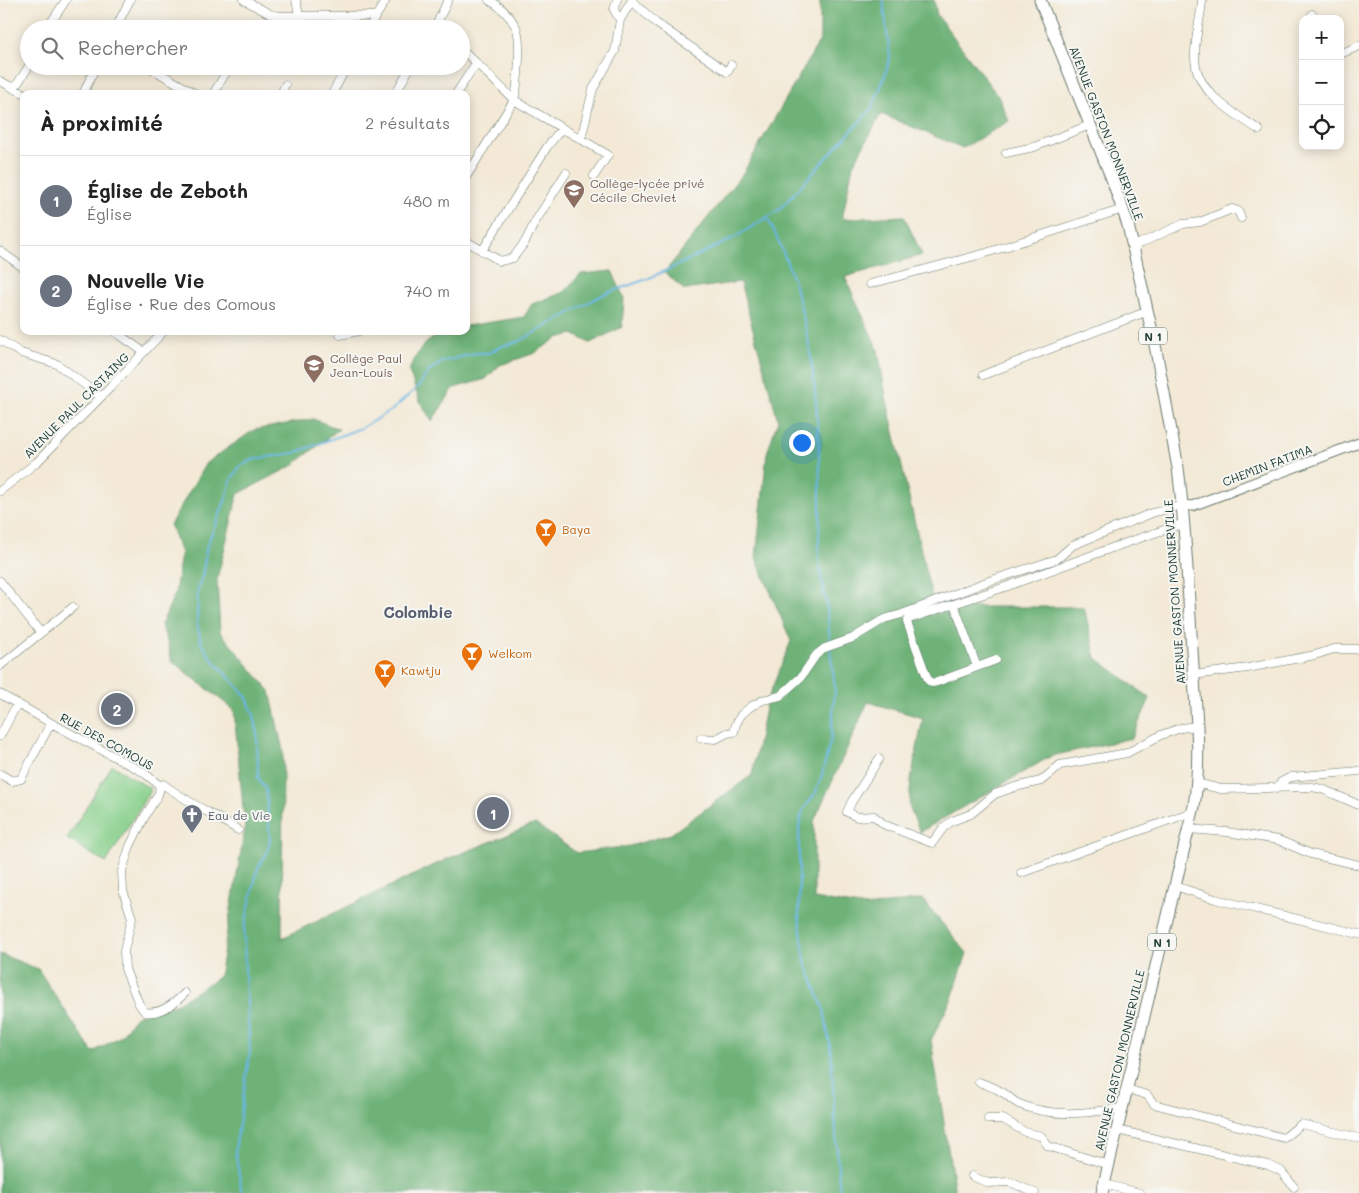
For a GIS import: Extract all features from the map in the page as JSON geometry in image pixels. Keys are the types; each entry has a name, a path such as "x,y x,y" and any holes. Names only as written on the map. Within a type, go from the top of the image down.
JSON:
{"main road":[{"name":"AVENUE GASTON MONNERVILLE","path":"1040,0 1123,209 1134,246 1178,468 1184,523 1197,726 1196,783 1192,812 1103,1188"}],"street":[{"path":"53,20 66,0"},
{"path":"120,20 130,0"},
{"path":"244,0 273,15 375,16"},
{"path":"296,0 299,16"},
{"path":"373,20 386,0"},
{"path":"438,20 448,0"},
{"path":"470,170 514,100 517,89 518,33 516,27 504,12 489,0"},
{"path":"617,0 614,10 620,20"},
{"path":"1202,0 1195,58 1202,83 1214,98 1259,130"},
{"path":"581,139 593,89 616,49 620,20 632,1 656,23 712,63 727,72 731,65"},
{"path":"1344,52 1359,46"},
{"path":"470,57 514,100 608,155 594,176"},
{"path":"470,72 476,63"},
{"path":"14,88 23,75"},
{"path":"84,90 92,75"},
{"path":"166,75 183,90"},
{"path":"215,90 225,75"},
{"path":"334,90 342,75"},
{"path":"397,90 406,75"},
{"path":"459,90 468,75"},
{"path":"0,81 20,91"},
{"path":"283,90 285,85"},
{"path":"1006,152 1042,144 1090,125"},
{"path":"482,250 547,148 562,128"},
{"path":"470,243 500,261 513,258 525,242 535,222 566,173"},
{"path":"870,284 978,256 1123,209"},
{"path":"1134,246 1183,224 1200,222 1232,209 1238,211 1241,218"},
{"path":"0,251 20,265"},
{"path":"983,374 1148,311"},
{"path":"120,335 144,352"},
{"name":"AVENUE PAUL CASTAING","path":"0,491 37,462 160,335"},
{"path":"0,340 21,353 57,364 101,397"},
{"name":"CHEMIN FATIMA","path":"1182,505 1192,506 1359,443"},
{"path":"702,738 716,739 727,733 734,732 741,715 750,707 763,700 780,696 801,677 816,655 825,648 853,638 884,620 989,581 1057,559 1072,545 1152,513 1182,505"},
{"path":"996,660 932,683 928,680 907,622 909,619 1184,523"},
{"path":"0,580 40,632"},
{"path":"954,604 977,667"},
{"path":"0,652 3,663 73,607"},
{"path":"1193,675 1248,668 1334,650 1359,649"},
{"name":"RUE DES COMOUS","path":"0,694 143,772 159,786 158,795 142,822 123,864 123,891 132,918 123,962 128,981 145,1012 151,1013 166,1008 185,993"},
{"path":"0,736 17,704"},
{"path":"0,774 14,782 23,777 51,723"},
{"path":"879,759 847,812 857,817 874,816 885,825 932,842 944,827 952,821 971,814 995,794 1041,781 1060,765 1128,753 1161,735 1180,728 1197,726"},
{"path":"1276,789 1280,782 1291,777 1359,771"},
{"path":"1196,783 1221,789 1315,787 1359,805"},
{"path":"159,786 163,784 179,796 238,830"},
{"path":"1021,873 1192,812"},
{"path":"1188,829 1227,832 1278,840 1311,854 1359,865"},
{"path":"1175,886 1215,899 1359,934"},
{"path":"979,1082 1002,1091 1018,1104 1038,1110 1094,1113 1122,1108"},
{"path":"1127,1089 1147,1095 1154,1104 1284,1138 1301,1124 1359,1138"},
{"path":"988,1119 1002,1119 1025,1132 1041,1136 1048,1146 1108,1165"},
{"path":"1117,1130 1268,1165 1281,1171 1294,1186"},
{"path":"972,1176 988,1183 1010,1182 1035,1193"},
{"path":"1103,1188 1140,1193"}],"green space":[{"path":"820,0 934,0 937,15 998,96 1009,121 963,148 881,114 853,165 842,219 904,216 922,255 845,277 878,350 886,397 934,607 1084,607 1096,658 1150,698 1132,738 1051,756 920,832 909,806 911,779 923,718 868,702 814,821 814,899 867,907 922,899 967,953 952,998 931,1040 955,1193 0,1193 0,954 38,969 93,1052 121,1036 136,1016 178,1003 219,977 245,829 234,710 171,660 168,644 161,625 175,594 181,553 170,525 206,463 254,430 313,419 339,429 292,466 238,494 217,579 220,632 270,691 283,751 282,938 445,860 535,824 577,853 630,846 671,834 752,775 766,703 791,641 756,558 767,453 778,420 740,282 684,290 665,272 743,173 820,40"},
{"path":"612,271 624,298 622,327 590,343 573,334 557,338 535,353 500,365 486,379 454,388 432,421 420,402 409,371 418,353 430,340 440,335 470,335 470,325 524,317 532,304 562,293 581,274"},
{"path":"112,765 151,789 106,863 67,839"}],"waterway":[{"path":"242,1193 235,1151 250,1051 244,929 258,867 267,853 270,840 266,789 258,778 257,730 254,715 246,696 212,659 201,643 197,622 198,588 202,577 207,545 226,499 231,480 240,466 255,459 294,453 361,428 392,410 419,386 428,372 442,362 476,353 489,353 502,346 518,342 602,295 647,279 732,239 779,210 872,108 884,79 890,56 883,0"},
{"path":"767,217 783,251 795,286 811,360 816,397 820,473 819,565 826,601 830,643"},
{"path":"830,648 835,688 831,738 822,775 815,794 803,810 799,826 799,917 805,961 824,1010 831,1052 841,1193"}],"place":[{"name":"Collège-lycée privé Cécile Cheviet","path":"574,209"},
{"name":"Collège Paul Jean-Louis","path":"314,384"},
{"name":"Baya","path":"546,548"},
{"name":"Welkom","path":"472,672"},
{"name":"Kawtju","path":"385,689"},
{"name":"Nouvelle Vie","path":"117,709"},
{"name":"Église de Zeboth","path":"493,813"},
{"name":"Eau de Vie","path":"192,834"}],"district":[{"name":"Colombie","path":"418,612"}]}
